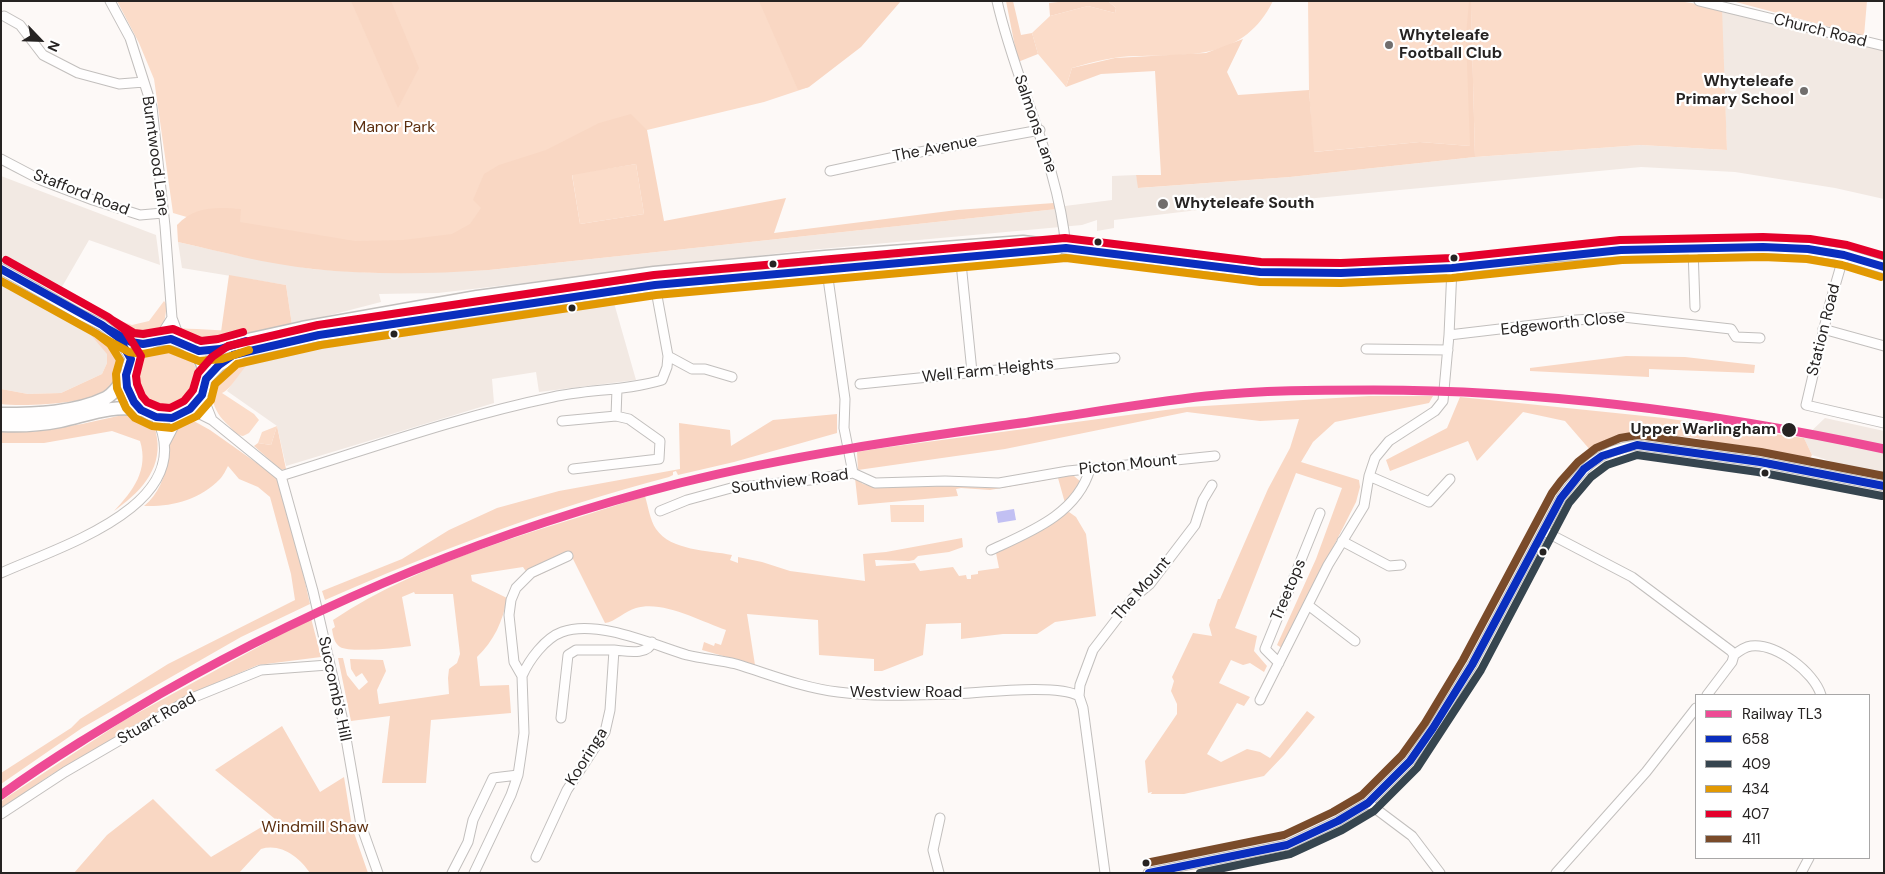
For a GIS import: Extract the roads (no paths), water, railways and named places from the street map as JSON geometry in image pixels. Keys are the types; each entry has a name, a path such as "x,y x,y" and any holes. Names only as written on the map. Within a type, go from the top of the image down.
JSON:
{"highway":[{"path":"537,295 654,273 825,263 960,251 1066,248 1260,272 1341,273 1452,268 1558,255 1621,250 1693,248 1782,248 1844,255 1884,267"},
{"path":"193,350 218,349 252,339 303,333 478,297 537,295 655,284 825,263"},
{"path":"206,379 219,365 233,355 303,333"},
{"path":"1,414 26,414 60,410 107,398 118,389 126,375 131,359 152,342 181,342 193,350 202,361 206,379 202,395 185,412 156,416 126,407 112,408 45,424 1,425"},
{"path":"126,375 130,396 141,410"}],"main road":[{"path":"1,269 102,325 118,337 131,342 152,342"},
{"path":"118,337 131,359"}],"street":[{"name":"Burntwood Lane","path":"110,1 130,38 152,107 165,226 172,318 181,342"},
{"name":"Salmons Lane","path":"996,1 1022,87 1040,130 1059,198 1066,248"},
{"name":"Church Road","path":"1699,1 1884,46"},
{"path":"4,16 20,25 43,55 78,73 118,84 144,82"},
{"name":"The Avenue","path":"830,171 909,154 1040,130"},
{"name":"Stafford Road","path":"1,158 41,180 93,200 140,215 163,212"},
{"path":"1693,248 1694,307"},
{"path":"960,251 972,372"},
{"name":"Station Road","path":"1844,255 1823,329 1806,405 1884,423"},
{"path":"825,263 845,399 844,428 854,473"},
{"path":"1260,700 1342,541 1364,506 1368,476 1375,458 1389,441 1440,407 1443,401 1449,336 1452,268"},
{"path":"165,443 185,412 212,420 282,476 480,415 554,396 645,385 662,380 667,367 668,356 655,284"},
{"name":"Edgeworth Close","path":"1449,336 1576,320 1623,317 1731,329 1736,337 1760,338"},
{"path":"152,342 172,318"},
{"path":"1823,329 1884,346"},
{"path":"1366,349 1448,350"},
{"path":"668,356 692,369 705,369 732,377"},
{"name":"Well Farm Heights","path":"860,384 1115,358"},
{"path":"616,389 616,416"},
{"path":"202,395 212,420"},
{"path":"1,573 88,535 115,520 140,502 160,470 165,443 163,431 156,416"},
{"path":"562,421 616,416 629,419 660,441 659,458 574,468"},
{"path":"1148,873 1287,845 1338,822 1368,803 1410,761 1433,728 1472,665 1561,498 1578,475 1597,458 1624,447 1637,445 1760,462 1884,486"},
{"name":"Picton Mount","path":"1042,475 1215,456"},
{"path":"991,550 1048,522 1069,506 1085,484 1090,469"},
{"name":"Southview Road","path":"660,511 687,500 731,488 810,480 854,473 875,482 945,480 999,483 1042,475"},
{"name":"Succomb's Hill","path":"282,476 313,591 328,665 343,721 362,826 378,873"},
{"path":"1368,476 1429,502 1450,479"},
{"name":"The Mount","path":"1079,696 1080,685 1093,650 1133,598 1150,584 1195,525 1203,500 1212,485"},
{"name":"Treetops","path":"1279,664 1265,648 1320,513"},
{"path":"1544,531 1632,577 1734,655"},
{"path":"1342,541 1388,566 1401,565"},
{"path":"474,873 508,802 518,775 524,733 522,676 514,662 509,615 511,600 516,588 531,573 568,556"},
{"path":"1308,605 1355,642"},
{"name":"Westview Road","path":"522,676 526,666 546,642 562,632 601,630 652,642 687,655 735,664 834,692 866,696 1056,690 1074,693 1079,696"},
{"path":"561,718 568,655 576,650 646,651 650,648 652,642"},
{"path":"1708,694 1732,662 1734,655 1743,648 1752,646 1765,648 1791,660 1812,677 1820,694"},
{"name":"Kooringa","path":"536,858 567,790 605,732 610,710 614,650"},
{"name":"Stuart Road","path":"1,814 65,772 192,698 261,670 328,665"},
{"path":"1079,696 1083,708 1105,873"},
{"path":"1556,873 1646,772 1695,709"},
{"path":"452,873 468,842 473,820 493,778 518,775"},
{"path":"1368,803 1412,836 1440,873"},
{"path":"939,873 933,850 940,818"},
{"path":"1801,873 1809,859"}],"water":[{"path":"1014,509 1016,520 998,523 996,512"}],"rail line":[{"name":"TL3","path":"1,795 99,730 160,694 284,628 348,598 478,545 612,501 722,473 807,456 1136,405 1206,396 1332,390 1438,391 1567,399 1630,406 1758,425 1884,449"}],"place":[{"name":"Whyteleafe Football Club","path":"1389,45"},
{"name":"Whyteleafe Primary School","path":"1804,91"},
{"name":"Whyteleafe South","path":"1163,204"},
{"name":"Upper Warlingham","path":"1789,430"}],"park label":[{"name":"Manor Park","path":"394,128"},
{"name":"Windmill Shaw","path":"315,828"}]}
